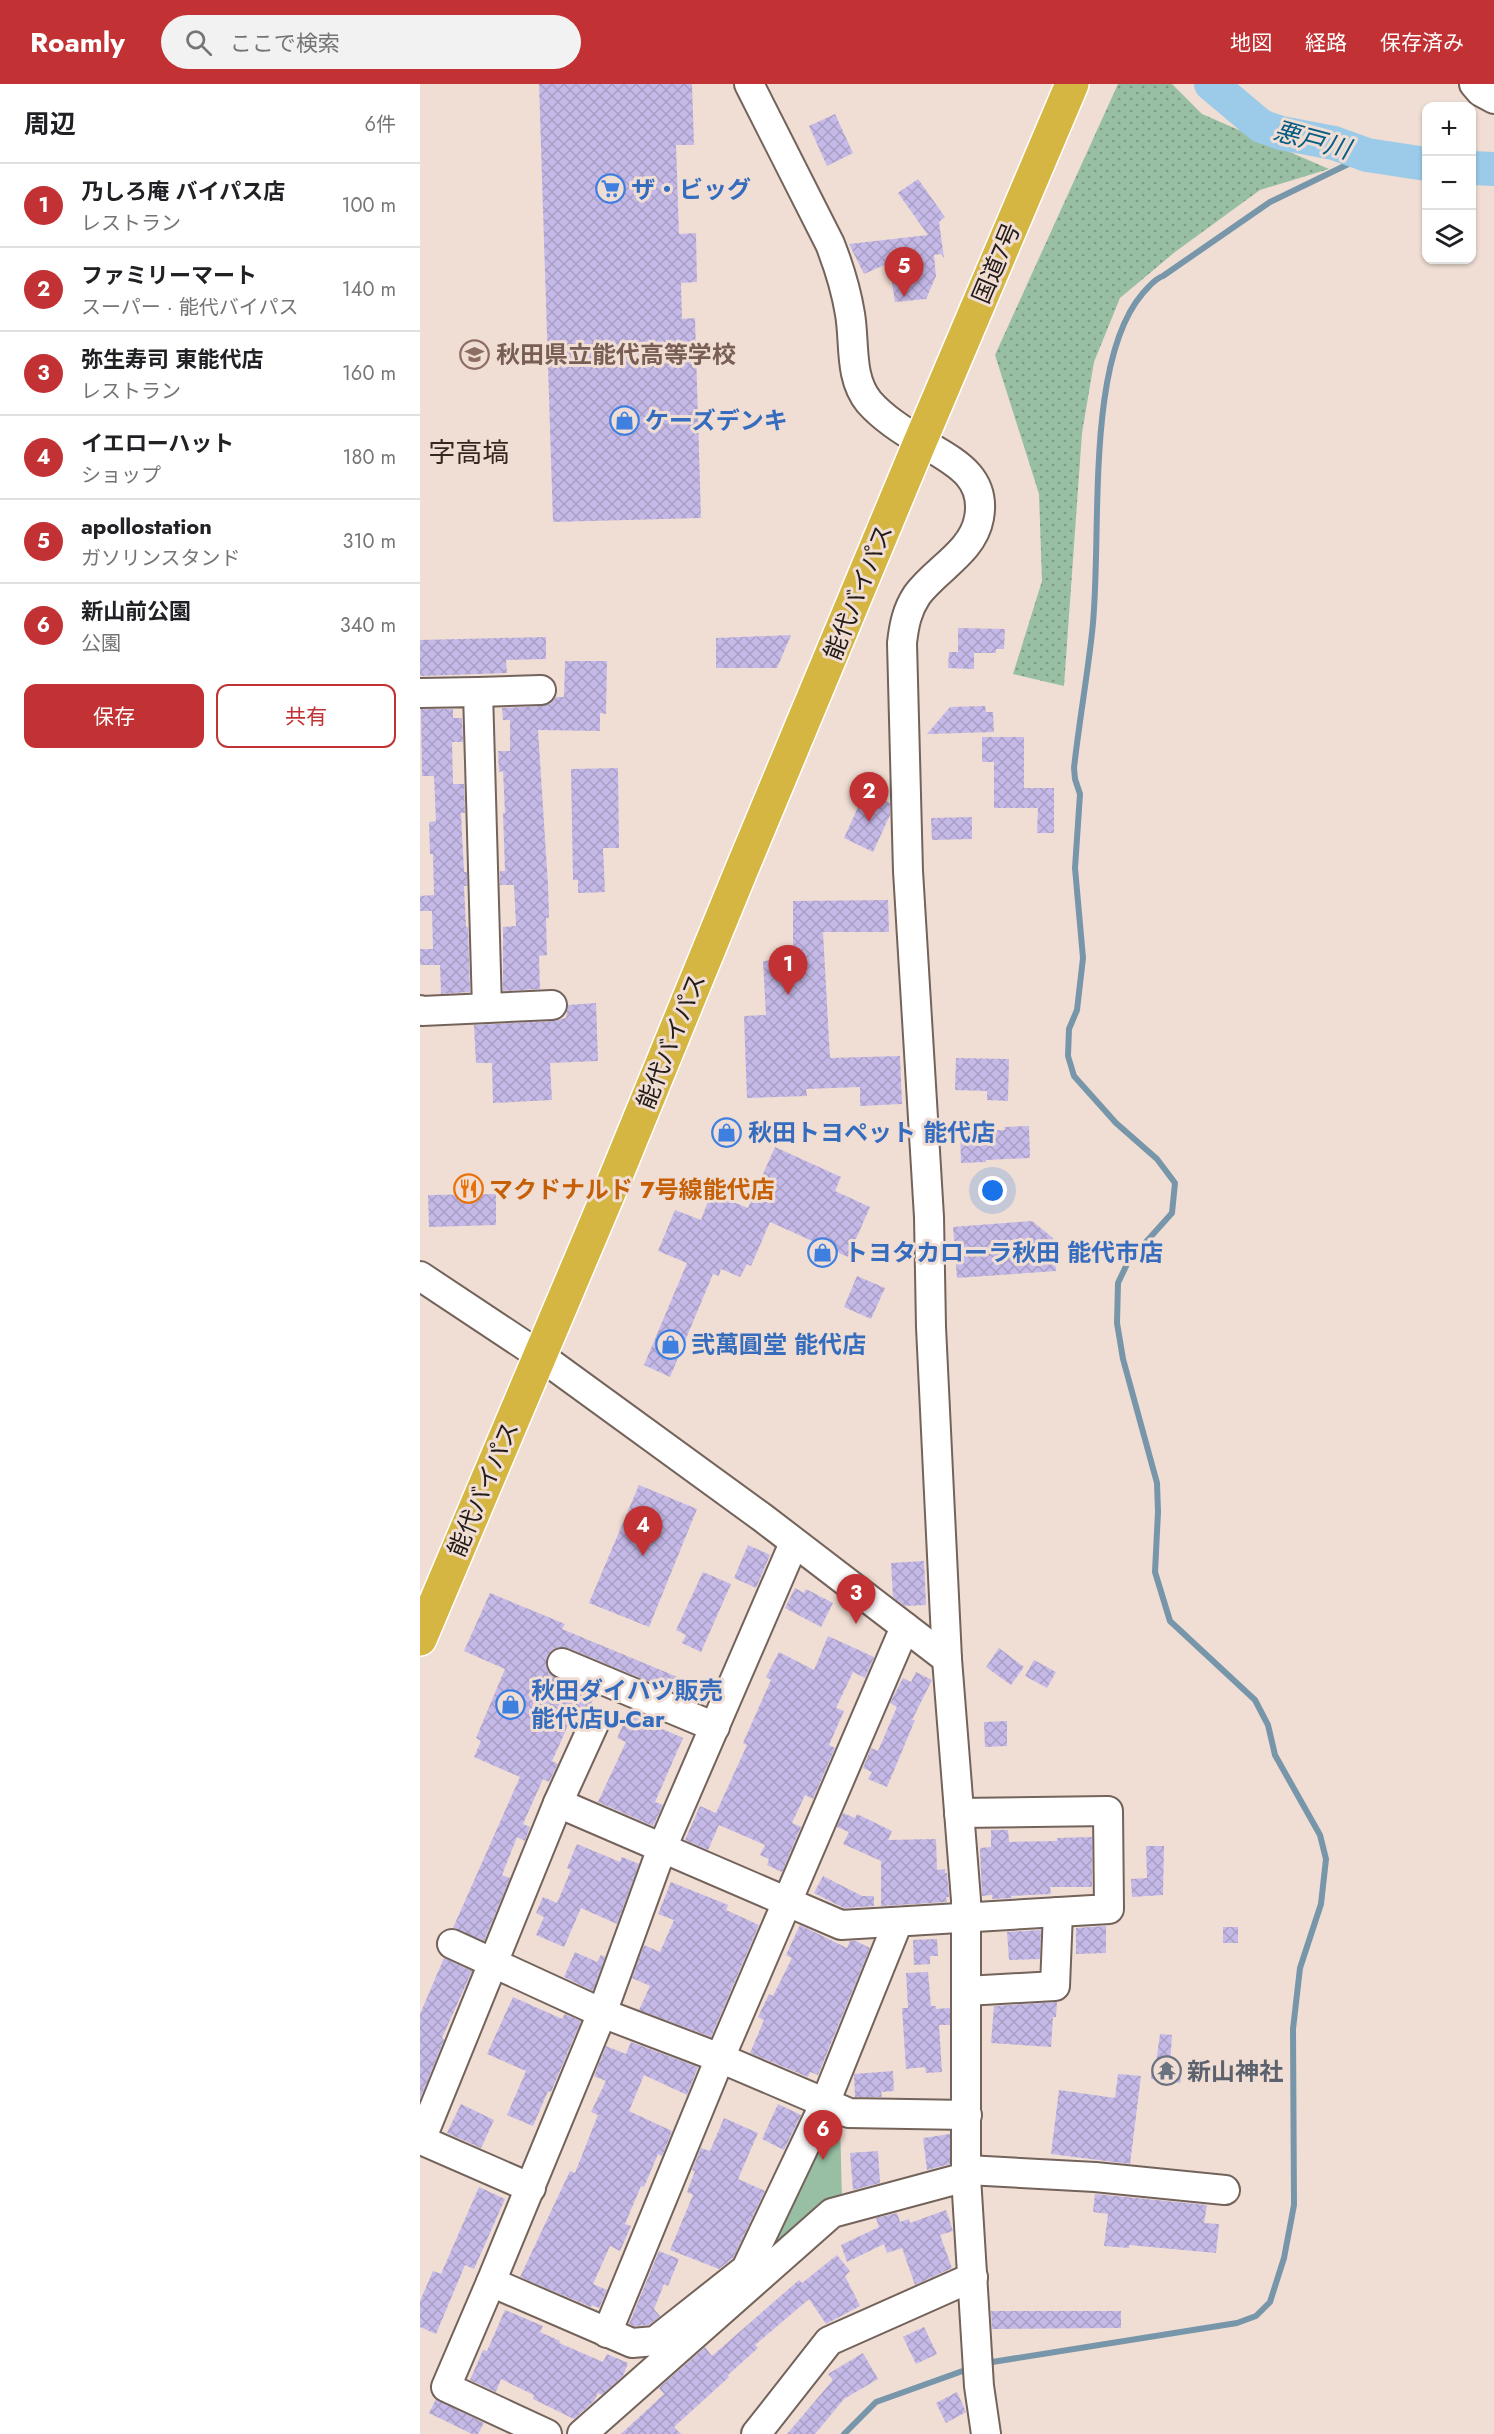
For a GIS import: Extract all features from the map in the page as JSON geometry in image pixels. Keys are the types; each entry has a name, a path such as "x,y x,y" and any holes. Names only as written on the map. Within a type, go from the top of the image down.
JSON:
{"highway":[{"name":"国道7号","path":"920,442 1072,84"},
{"name":"能代バイパス","path":"420,1639 616,1176 920,442"}],"street":[{"path":"749,84 830,244 840,269 851,317 859,384 872,405 899,428 960,465 969,475 980,504 979,519 968,542 925,587 909,609 904,624 902,643 908,871 929,1217 931,1328 947,1659 966,1918 966,2174 979,2386 986,2434"},
{"path":"1474,84 1481,92 1494,99"},
{"path":"420,693 541,690"},
{"path":"478,692 487,1008"},
{"path":"420,1010 552,1005"},
{"path":"420,1276 539,1355 947,1659"},
{"path":"547,2434 446,2387 531,2188 602,2013 662,1848 794,1544"},
{"path":"607,2333 720,2058 905,1627"},
{"path":"562,1663 715,1727"},
{"path":"531,2188 421,2140 558,1803 594,1724"},
{"path":"558,1803 841,1925 1109,1909 1108,1811 958,1813"},
{"path":"966,1991 1055,1986 1058,1912"},
{"path":"491,2282 632,2343 655,2341 746,2269 825,2103 898,1922"},
{"path":"452,1944 602,2013 720,2058 849,2113 967,2115"},
{"path":"598,2429 832,2213 966,2174 1095,2177 1225,2190"},
{"path":"756,2434 829,2341 973,2277"}],"green space":[{"path":"1118,84 1172,84 1202,114 1329,169 1260,190 1175,252 1120,298 1094,362 1082,433 1064,686 1013,674 1042,581 1039,494 995,355"},
{"path":"824,2116 840,2121 842,2200 818,2206 759,2261"}],"building":[{"path":"539,84 692,84 694,145 676,145 679,234 696,233 697,282 681,283 682,319 695,318 701,518 553,522"},
{"path":"835,114 853,153 827,166 809,126"},
{"path":"918,179 945,217 939,222 944,258 941,254 934,255 936,276 926,299 895,302 889,263 864,274 849,244 928,235 898,193"},
{"path":"958,628 1005,629 1004,649 996,649 996,653 974,653 974,669 948,668 949,652 958,652"},
{"path":"791,635 777,668 716,668 716,638"},
{"path":"546,637 546,659 506,660 507,673 420,676 420,640"},
{"path":"565,661 607,661 606,714 600,713 600,731 538,730 548,885 547,955 539,956 540,989 503,991 503,927 516,926 514,885 500,885 500,871 505,871 503,813 505,813 503,771 499,772 498,751 510,751 510,720 503,720 502,708 542,706 550,704 556,697 564,697"},
{"path":"985,706 986,712 993,712 994,732 927,734 950,707"},
{"path":"421,709 453,709 453,718 462,718 463,742 452,742 453,784 464,784 465,813 461,813 464,872 467,872 467,886 464,886 470,992 441,994 440,965 420,965 420,949 433,949 432,911 420,911 420,896 434,895 433,854 430,854 429,822 436,821 434,776 422,776"},
{"path":"982,737 1024,737 1024,788 1054,788 1054,833 1037,833 1038,808 994,808 994,762 982,762"},
{"path":"618,768 619,848 603,848 605,892 578,893 578,880 573,880 571,769"},
{"path":"865,792 890,803 890,815 873,852 844,838"},
{"path":"972,817 972,839 932,840 931,818"},
{"path":"888,900 889,932 823,932 830,1058 900,1056 902,1104 860,1106 860,1087 806,1089 807,1096 747,1098 744,1016 766,1015 763,961 793,959 793,901"},
{"path":"596,1003 598,1061 550,1063 552,1100 493,1103 492,1063 476,1063 474,1025 553,1021 566,1018 568,1005"},
{"path":"956,1058 1009,1059 1008,1101 987,1100 987,1091 955,1090"},
{"path":"1029,1126 1030,1158 961,1163 960,1131 1005,1130 1004,1127"},
{"path":"775,1147 841,1177 835,1191 870,1207 848,1257 770,1222 751,1266 747,1264 740,1277 721,1269 719,1276 713,1274 670,1377 644,1365 687,1263 658,1251 675,1210 701,1220 711,1193 748,1208"},
{"path":"496,1194 496,1225 429,1227 428,1195"},
{"path":"1032,1221 1053,1238 1056,1271 957,1278 953,1227"},
{"path":"857,1276 885,1288 871,1319 844,1307"},
{"path":"639,1485 697,1509 649,1627 589,1603"},
{"path":"748,1545 770,1555 756,1588 734,1578"},
{"path":"924,1561 926,1605 905,1606 893,1597 891,1563"},
{"path":"703,1572 731,1584 701,1652 682,1643 686,1635 676,1630"},
{"path":"795,1588 804,1593 806,1589 833,1603 821,1627 785,1608"},
{"path":"490,1593 565,1624 562,1629 704,1688 698,1702 568,1648 559,1647 552,1650 547,1656 546,1665 549,1673 595,1695 589,1709 582,1713 575,1710 552,1761 558,1764 549,1782 543,1779 523,1824 530,1827 525,1841 517,1837 502,1875 510,1878 484,1941 453,1928 520,1777 474,1757 481,1741 476,1738 505,1669 464,1651"},
{"path":"828,1636 874,1657 865,1678 853,1672 836,1708 844,1711 829,1745 835,1748 813,1799 805,1795 792,1823 801,1827 782,1872 767,1865 769,1859 760,1855 765,1845 719,1825 708,1850 685,1840 700,1806 716,1813 747,1745 743,1743 771,1680 766,1677 779,1652 814,1670"},
{"path":"999,1648 1024,1667 1011,1685 986,1667"},
{"path":"1034,1660 1056,1672 1047,1688 1025,1676"},
{"path":"916,1672 932,1680 912,1720 915,1720 887,1787 868,1779 872,1772 863,1768 871,1748 878,1751 897,1707 890,1703 903,1678 911,1682"},
{"path":"628,1714 683,1738 655,1802 663,1805 653,1826 598,1802 626,1742 617,1738"},
{"path":"1007,1721 1007,1746 985,1747 984,1722"},
{"path":"843,1813 855,1818 857,1814 892,1831 888,1840 936,1839 937,1870 945,1869 947,1873 949,1897 946,1897 947,1902 881,1906 881,1861 843,1844 849,1832 837,1827"},
{"path":"991,1830 1008,1830 1009,1842 1057,1841 1057,1838 1092,1837 1092,1887 1050,1887 1051,1894 1011,1896 1012,1898 992,1899 992,1895 982,1896 980,1848 991,1847"},
{"path":"577,1844 620,1862 622,1857 639,1864 617,1924 581,1908 564,1947 536,1935 544,1917 536,1913 543,1897 557,1903 571,1870 567,1868"},
{"path":"1146,1846 1164,1846 1163,1895 1132,1897 1131,1879 1147,1878"},
{"path":"823,1876 862,1896 874,1896 874,1906 844,1908 814,1893"},
{"path":"671,1882 728,1905 726,1910 759,1925 711,2037 639,2010 650,1986 632,1978 644,1945 660,1952 674,1920 658,1914"},
{"path":"800,1925 847,1948 850,1941 856,1941 870,1948 818,2075 810,2072 808,2077 750,2053 764,2020 758,2017 769,1994 773,1996 792,1958 786,1955"},
{"path":"1106,1926 1106,1953 1076,1954 1076,1928"},
{"path":"1223,1927 1238,1927 1238,1943 1223,1943"},
{"path":"1041,1930 1040,1959 1009,1960 1007,1932"},
{"path":"937,1939 938,1956 930,1956 930,1964 914,1965 913,1940"},
{"path":"575,1952 597,1962 601,1955 605,1957 593,1991 564,1977"},
{"path":"444,1958 472,1971 442,2038 444,2040 420,2099 420,2014"},
{"path":"928,1972 931,2006 936,2006 936,2009 950,2008 950,2025 939,2025 942,2072 926,2073 925,2067 906,2069 902,2008 908,2008 906,1973"},
{"path":"513,1997 562,2019 565,2014 581,2021 551,2092 548,2091 533,2126 507,2115 526,2071 487,2054"},
{"path":"1057,2002 1056,2017 1053,2017 1051,2047 991,2043 994,2006"},
{"path":"1160,2034 1172,2035 1170,2065 1182,2067 1180,2083 1151,2079"},
{"path":"631,2042 698,2067 687,2095 644,2075 629,2111 672,2131 662,2156 658,2154 644,2187 641,2186 625,2224 631,2226 620,2251 610,2246 593,2284 607,2290 599,2308 592,2305 591,2307 520,2277 570,2171 575,2173 598,2115 591,2112 606,2081 594,2076 606,2046 626,2054"},
{"path":"893,2071 894,2091 881,2092 882,2097 855,2097 854,2074"},
{"path":"1118,2074 1141,2076 1130,2164 1051,2154 1059,2090 1115,2098"},
{"path":"461,2104 494,2120 481,2148 447,2133"},
{"path":"778,2104 801,2115 784,2150 762,2139"},
{"path":"724,2118 758,2133 738,2179 765,2191 733,2258 719,2269 670,2250 693,2195 687,2192 695,2171 692,2170 701,2148 710,2151"},
{"path":"950,2134 950,2164 927,2170 923,2138"},
{"path":"878,2151 880,2183 853,2190 850,2153"},
{"path":"479,2187 505,2199 474,2269 465,2265 436,2334 420,2327 420,2301 433,2271 441,2274"},
{"path":"1095,2194 1207,2205 1204,2223 1219,2224 1216,2253 1129,2245 1129,2248 1104,2246 1108,2214 1093,2212"},
{"path":"946,2210 953,2231 940,2235 952,2268 915,2285 902,2248 887,2253 884,2244 847,2262 841,2245 879,2227 876,2218 897,2213 900,2222 909,2219 910,2223"},
{"path":"659,2251 679,2259 668,2286 664,2284 654,2309 660,2316 649,2325 629,2324"},
{"path":"837,2255 850,2271 845,2276 860,2306 826,2324 809,2299 755,2345 758,2348 674,2427 681,2434 621,2434 664,2394 659,2388 705,2347 712,2356 799,2280 802,2283"},
{"path":"505,2310 543,2326 540,2332 560,2341 559,2343 603,2362 607,2354 628,2363 623,2376 602,2395 598,2393 594,2401 574,2419 533,2399 534,2395 501,2379 496,2392 470,2380 483,2350 487,2351"},
{"path":"991,2311 1121,2311 1121,2328 992,2329"},
{"path":"924,2327 937,2354 916,2364 903,2337"},
{"path":"863,2353 878,2379 844,2399 815,2434 787,2434 833,2380 828,2374"},
{"path":"957,2392 966,2412 946,2423 936,2403"},
{"path":"436,2399 484,2423 478,2434 472,2434 429,2413"}],"waterway":[{"name":"悪戸川","path":"1211,84 1261,126 1281,133 1334,143 1367,155 1422,163"},
{"path":"986,2363 1237,2323 1256,2316 1270,2302 1284,2258 1294,2205 1293,2029 1300,1968 1321,1904 1326,1859 1320,1835 1275,1755 1268,1725 1255,1700 1170,1621 1155,1572 1157,1483 1123,1359 1117,1323 1118,1283 1128,1262 1172,1213 1175,1183 1157,1159 1116,1123 1074,1076 1068,1056 1069,1029 1077,1010 1083,958 1075,868 1080,794 1074,768 1092,633 1103,407 1111,362 1124,324 1143,293 1157,279 1270,202 1367,155"},
{"name":"悪戸川","path":"1476,168 1494,169"},
{"path":"844,2434 876,2402 971,2368"}],"place":[{"name":"ザ・ビッグ","path":"610,189"},
{"name":"apollostation","path":"904,297"},
{"name":"秋田県立能代高等学校","path":"475,354"},
{"name":"ケーズデンキ","path":"624,420"},
{"name":"ファミリーマート","path":"869,822"},
{"name":"乃しろ庵 バイパス店","path":"788,995"},
{"name":"秋田トヨペット 能代店","path":"727,1132"},
{"name":"マクドナルド 7号線能代店","path":"468,1189"},
{"name":"トヨタカローラ秋田 能代市店","path":"823,1252"},
{"name":"弐萬圓堂 能代店","path":"670,1344"},
{"name":"イエローハット","path":"643,1556"},
{"name":"弥生寿司 東能代店","path":"856,1624"},
{"name":"秋田ダイハツ販売 能代店U-Car","path":"510,1704"},
{"name":"新山神社","path":"1166,2071"},
{"name":"新山前公園","path":"823,2160"}],"district":[{"name":"字高塙","path":"469,452"}]}
